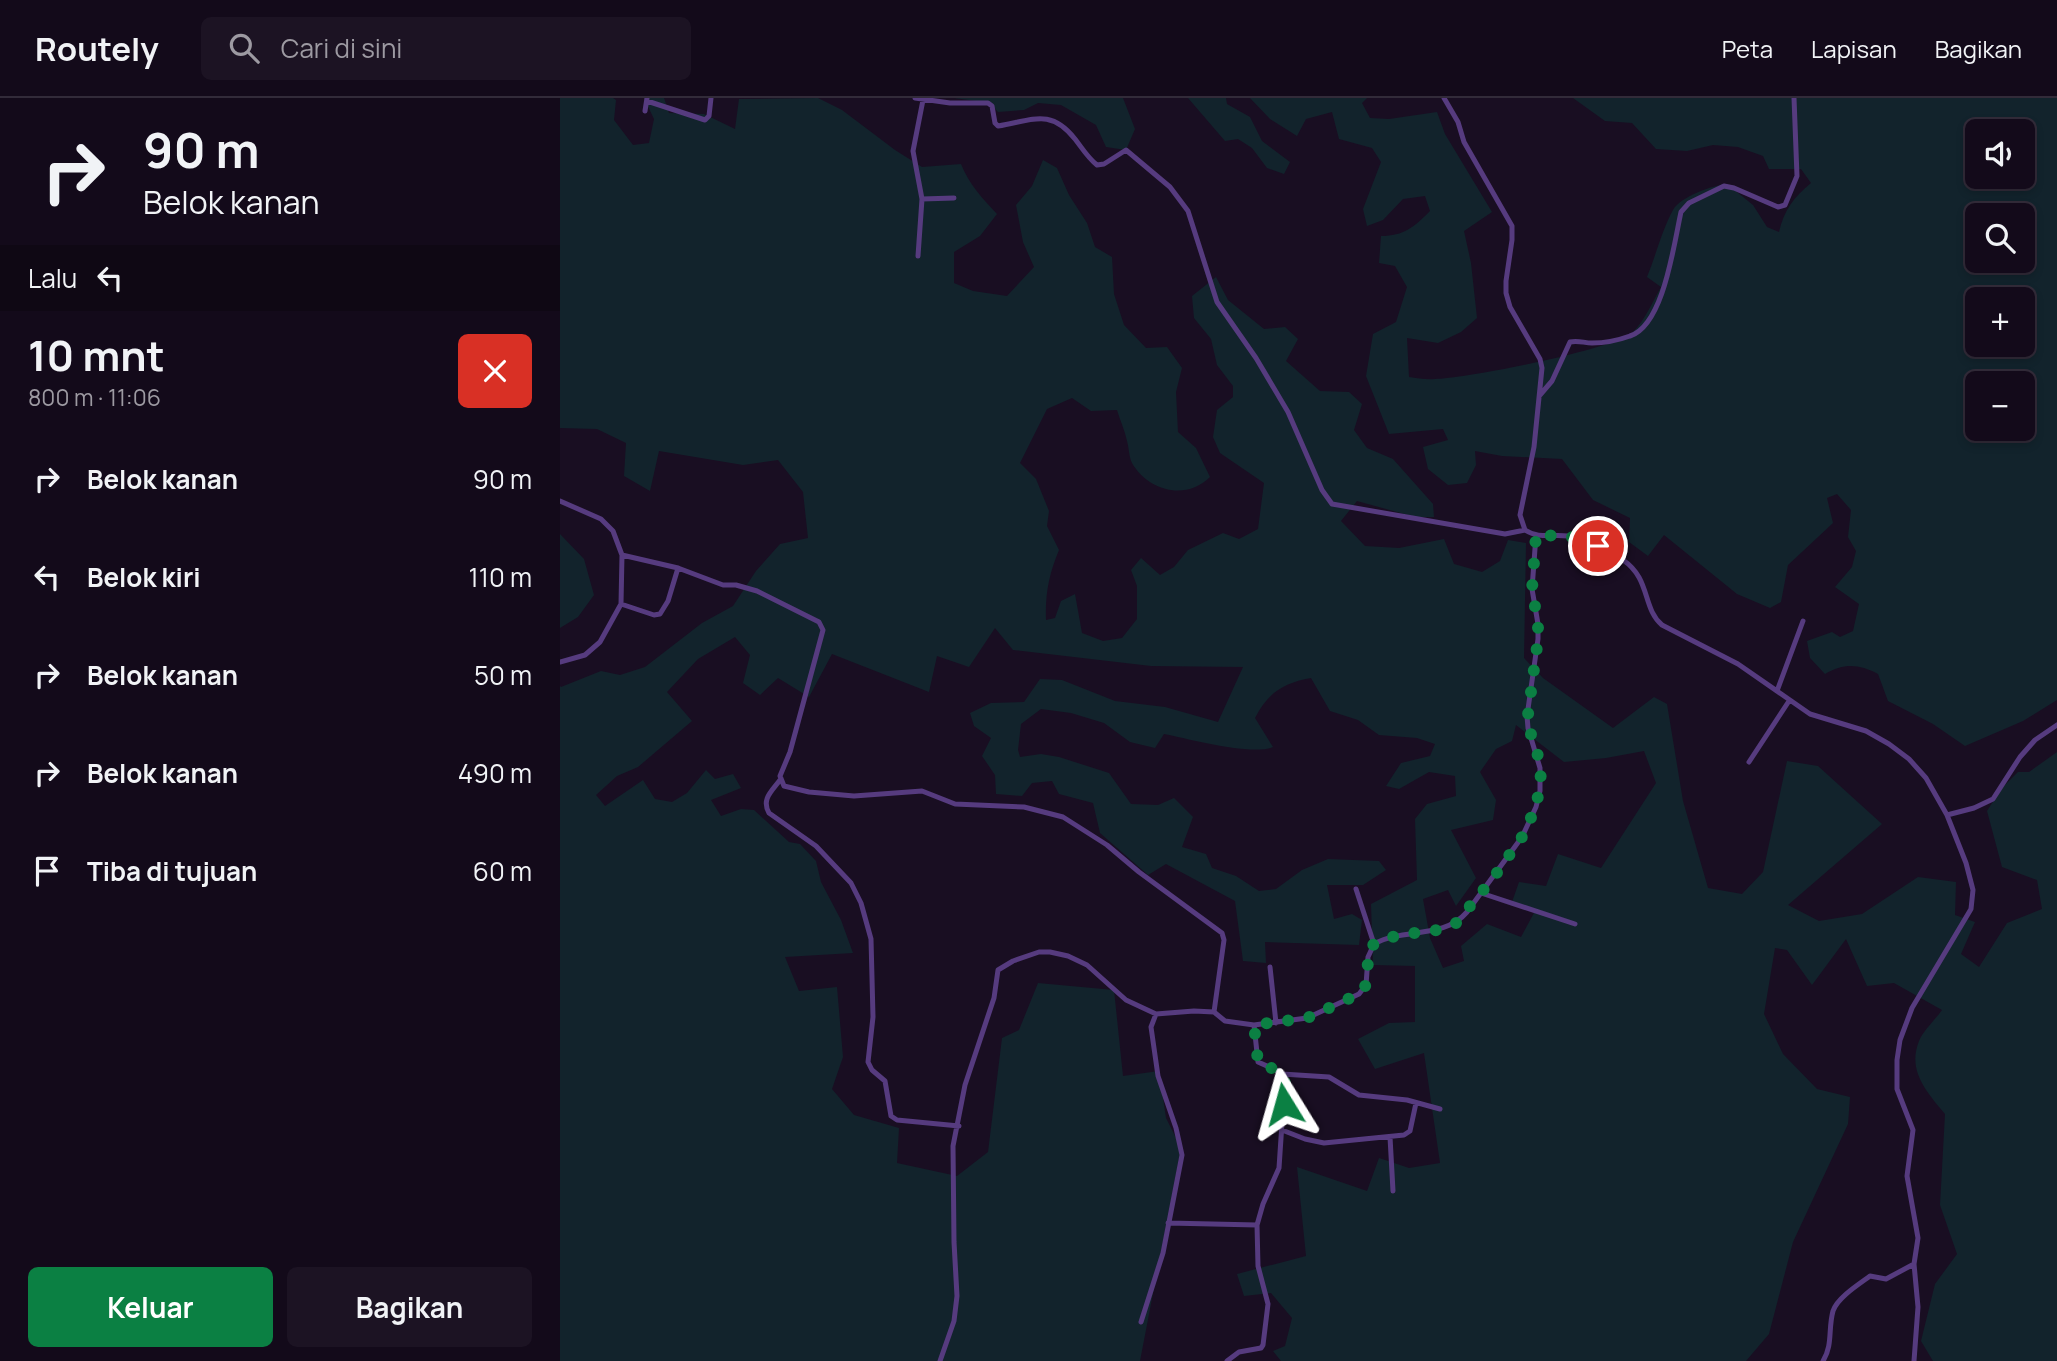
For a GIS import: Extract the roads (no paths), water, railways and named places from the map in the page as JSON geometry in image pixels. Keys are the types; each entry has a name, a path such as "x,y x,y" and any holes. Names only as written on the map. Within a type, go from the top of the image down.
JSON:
{"street":[{"path":"645,111 647,99 705,120 709,116 711,98"},
{"path":"915,98 988,103 992,106 998,126 1026,119 1051,119 1063,125 1097,165 1104,164 1126,150 1170,187 1193,221 1217,302 1256,358 1288,412 1322,490 1332,504 1505,534 1525,530 1536,535 1576,538 1624,560 1633,568 1643,582 1658,621 1738,664 1810,714 1866,731 1889,744 1918,768 1934,790 1947,816 1966,863 1973,899 1971,909 1912,1008 1900,1040 1897,1089 1913,1130 1908,1176 1918,1232 1914,1264 1918,1307 1914,1361"},
{"path":"1444,98 1458,122 1464,142 1511,226 1506,293 1510,307 1542,363 1534,447 1520,515 1525,530"},
{"path":"1540,395 1552,381 1570,342 1592,343 1624,337 1637,333 1647,324 1664,287 1681,212 1689,203 1724,186 1778,207 1784,205 1797,176 1794,98"},
{"path":"918,257 922,199 913,151 923,100"},
{"path":"922,199 954,198"},
{"path":"560,501 601,519 613,531 622,555 621,604 595,648 581,657 560,662"},
{"path":"940,1361 956,1310 953,1146 965,1085 994,998 996,975 1002,966 1039,952 1050,952 1068,956 1096,972 1126,1000 1156,1014 1214,1012 1224,1021 1254,1025 1276,1023 1312,1016 1359,994 1366,985 1369,950 1374,944 1398,935 1450,927 1461,919 1522,837 1536,807 1540,791 1541,768 1527,722 1538,639 1532,589 1536,535"},
{"path":"622,555 678,568 723,585 736,585 757,591 815,619 822,626 819,648 780,780 766,800 766,807 769,813 827,857 851,883 866,914 871,939 873,1017 868,1062 872,1070 885,1081 891,1116 897,1120 958,1126"},
{"path":"621,604 654,615 660,614 668,601 678,568"},
{"path":"1777,691 1803,621"},
{"path":"1749,762 1789,701"},
{"path":"1947,816 1993,799 2020,757 2035,740 2057,725"},
{"path":"780,780 787,788 809,792 854,796 916,791 956,804 1024,807 1063,817 1107,845 1222,933 1224,940 1214,1012"},
{"path":"1356,889 1374,944"},
{"path":"1481,893 1575,924"},
{"path":"1270,967 1276,1023"},
{"path":"1141,1322 1163,1254 1182,1152 1158,1076 1151,1027 1156,1014"},
{"path":"1254,1025 1258,1062 1282,1074 1329,1077 1359,1095 1440,1109"},
{"path":"1227,1361 1239,1352 1261,1348 1263,1345 1268,1304 1258,1266 1257,1225 1279,1168 1285,1078 1282,1074"},
{"path":"1282,1130 1324,1143 1404,1135 1410,1131 1416,1103"},
{"path":"1390,1137 1393,1191"},
{"path":"1168,1223 1257,1225"},
{"path":"1822,1361 1830,1343 1833,1315 1838,1304 1870,1276 1884,1279 1914,1264"}]}
